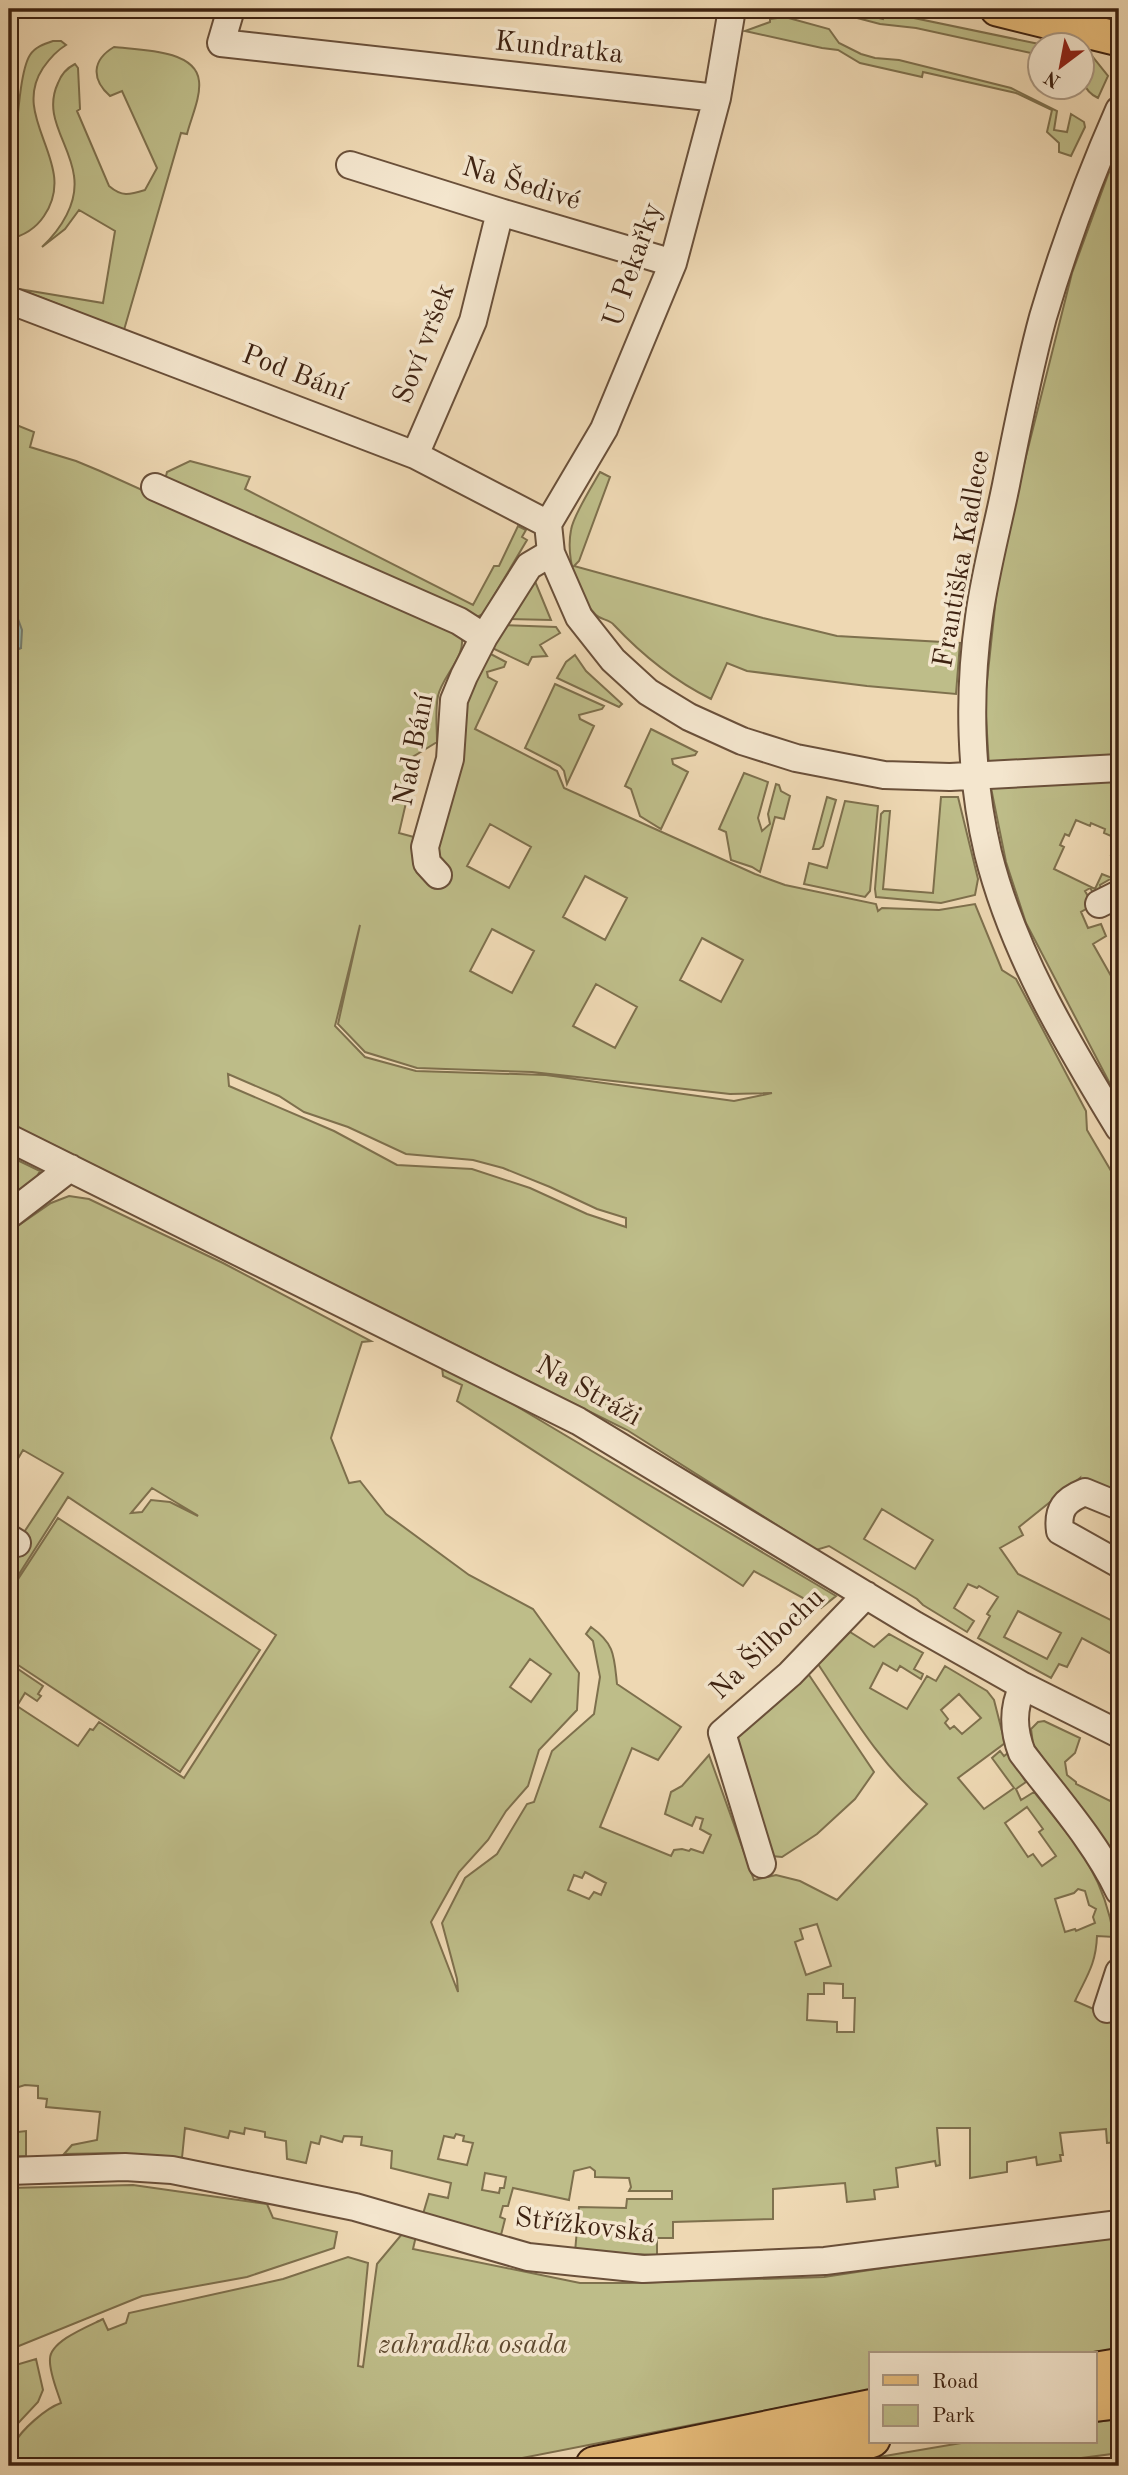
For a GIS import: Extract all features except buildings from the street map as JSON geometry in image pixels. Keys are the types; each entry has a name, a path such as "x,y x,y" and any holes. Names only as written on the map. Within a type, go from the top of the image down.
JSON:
{"highway":[{"path":"1096,2372 1119,2368"},
{"path":"1096,2402 1119,2399"},
{"path":"595,2466 869,2409"},
{"path":"730,2466 869,2438"}],"main road":[{"path":"997,9 1119,38"}],"street":[{"name":"Kundratka","path":"231,9 221,43 717,98"},
{"name":"U Pekařky","path":"548,524 604,429 673,264 717,98 732,9"},
{"name":"Františka Kadlece","path":"1119,110 1089,180 1042,320 979,617 972,699 975,776 988,851 1000,895 1025,962 1073,1053 1119,1128"},
{"name":"Na Šedivé","path":"351,165 673,264"},
{"name":"Soví vršek","path":"415,455 473,321 500,212"},
{"name":"Pod Bání","path":"9,300 415,455 548,524"},
{"path":"155,487 459,621 484,637 529,566 551,553"},
{"path":"548,524 551,553 579,617 613,660 648,692 689,717 742,741 796,758 884,775 975,776 1119,768"},
{"name":"Nad Bání","path":"438,875 427,863 425,847 450,759 454,699 484,637"},
{"name":"Na Stráži","path":"9,1138 568,1415 915,1625 1023,1686 1119,1734"},
{"path":"9,1215 70,1168"},
{"path":"1119,1506 1085,1492 1063,1505 1058,1517 1060,1531 1119,1564"},
{"name":"Na Šilbochu","path":"762,1864 722,1733 790,1674 866,1595"},
{"path":"1023,1686 1016,1699 1014,1715 1017,1742 1022,1753 1094,1848 1119,1891"},
{"path":"1107,2009 1119,1972"},
{"name":"Střížkovská","path":"9,2171 125,2167 172,2170 355,2207 528,2257 643,2269 825,2261 1119,2224"}],"green space":[{"path":"823,9 864,9 863,14 883,19 885,12 1026,41 1026,52 916,28 880,24"},
{"path":"785,17 829,29 839,43 861,54 899,60 1011,88 1026,98 1016,93 923,72 922,77 860,63 838,50 745,31 770,22 770,19"},
{"path":"53,41 61,41 66,45 53,55 43,68 35,87 34,105 51,160 53,197 37,224 24,234 9,239 9,168 17,168 18,156 14,155 23,75 32,52"},
{"path":"114,47 177,57 195,70 199,81 197,101 187,134 181,133 124,330 19,289 103,303 115,231 79,210 65,229 42,247 67,215 75,186 72,164 58,130 53,107 58,83 67,70 75,64 78,68 80,109 77,111 109,186 126,194 145,190 157,168 122,91 110,96 97,76 101,58"},
{"path":"1096,61 1108,76 1098,98 1096,97"},
{"path":"1035,102 1057,111 1054,130 1067,132 1071,114 1084,122 1085,127 1071,156 1059,152 1059,143 1047,132 1052,110"},
{"path":"1119,167 1119,858 1111,855 1118,839 1104,833 1105,829 1076,820 1069,836 1065,834 1060,845 1064,847 1054,869 1095,889 1102,874 1112,878 1100,885 1102,893 1094,894 1090,888 1085,891 1093,905 1081,912 1088,928 1101,924 1106,936 1093,944 1119,990 1119,1101 1026,923 1006,862 990,783 985,700 1000,560 1072,273 1109,172 1116,174"},
{"path":"9,422 34,432 30,447 100,471 461,634 461,650 438,696 437,742 401,764 414,768 399,833 436,843 460,716 485,651 506,662 504,667 487,672 488,677 497,682 475,729 557,771 564,788 785,885 876,904 878,911 882,908 939,910 975,904 1002,970 1016,979 1086,1111 1087,1130 1114,1176 1119,1192 1119,1498 1079,1483 1080,1478 1019,1527 1023,1535 1000,1548 1018,1574 1119,1624 1119,1658 1082,1638 1067,1667 1059,1664 1051,1678 978,1638 990,1616 987,1614 998,1597 979,1586 977,1588 968,1584 954,1608 974,1621 967,1632 829,1546 816,1550 627,1430 9,1123 9,652 21,648 13,603 9,601","holes":["490,824 531,847 509,888 467,866","585,876 627,898 605,940 563,917","360,925 338,1024 365,1052 417,1068 532,1072 730,1094 772,1093 734,1101 546,1075 416,1071 365,1057 335,1026","492,929 534,951 512,993 470,971","702,938 743,960 721,1002 680,980","596,984 637,1007 615,1048 573,1026","228,1074 279,1096 304,1112 348,1127 406,1154 473,1160 503,1168 597,1209 626,1218 626,1227 587,1214 530,1188 472,1169 397,1165 334,1131 229,1086","882,1509 933,1540 915,1569 864,1539","1018,1611 1061,1633 1047,1659 1004,1637"]},
{"path":"190,461 250,477 245,489 473,605 494,566 499,566 518,526 526,530 522,537 527,540 483,614 475,618 165,480 167,472"},
{"path":"600,472 610,477 579,561 574,566 837,636 960,643 956,694 747,671 727,663 711,699 684,684 647,657 612,623 596,615 578,587 571,563 572,524"},
{"path":"532,574 551,620 504,619"},
{"path":"501,625 556,627 560,633 540,645 547,656 532,657 528,665 488,646"},
{"path":"575,655 586,671 622,704 619,707 557,678 566,662"},
{"path":"555,684 604,706 602,709 579,715 580,719 594,726 567,784 560,766 525,748"},
{"path":"651,729 697,752 695,755 672,759 673,764 688,772 661,829 640,816 631,789 625,786"},
{"path":"744,773 768,782 758,818 762,831 770,824 768,814 776,784 790,796 784,819 775,817 760,872 731,860 726,832 719,829"},
{"path":"827,797 836,800 823,846 813,849"},
{"path":"941,797 958,797 978,879 975,895 941,903 876,897 881,814 884,811 890,811 883,889 933,893"},
{"path":"845,801 878,806 870,891 865,897 804,884 809,863 827,868"},
{"path":"9,1156 40,1171 34,1182 9,1204"},
{"path":"69,1196 89,1199 223,1263 371,1341 362,1342 331,1438 349,1483 360,1481 386,1514 469,1575 533,1609 579,1673 577,1710 539,1750 528,1786 506,1811 488,1840 459,1872 431,1922 458,1992 442,1923 465,1878 497,1854 527,1804 534,1802 552,1751 594,1714 600,1677 593,1641 586,1634 591,1627 605,1639 612,1651 617,1684 681,1727 658,1760 632,1748 600,1827 671,1856 674,1850 682,1849 703,1853 711,1835 700,1829 703,1819 696,1817 692,1826 665,1814 671,1792 682,1786 709,1755 754,1880 776,1875 800,1881 837,1900 927,1804 881,1756 818,1664 850,1632 874,1647 889,1634 923,1653 914,1669 923,1674 921,1679 900,1666 897,1671 883,1663 870,1688 907,1709 927,1676 936,1681 945,1666 987,1691 994,1700 1005,1743 958,1778 984,1809 1014,1788 992,1758 1000,1751 1004,1756 1008,1753 1026,1782 1016,1789 1021,1800 1034,1792 1074,1842 1094,1875 1109,1914 1114,1937 1097,1936 1087,1978 1075,2001 1119,2020 1119,2142 1107,2143 1106,2129 1060,2133 1063,2155 1060,2155 1061,2161 1037,2165 1036,2157 1007,2162 1007,2172 970,2178 970,2128 937,2128 940,2165 936,2166 935,2161 896,2168 898,2187 874,2190 875,2199 847,2202 845,2183 773,2189 773,2219 673,2222 673,2238 657,2238 657,2255 575,2252 579,2207 626,2208 627,2199 672,2199 672,2191 629,2191 629,2178 595,2177 595,2171 590,2167 574,2171 569,2200 513,2188 508,2206 503,2206 500,2217 505,2219 501,2235 423,2214 429,2194 448,2198 451,2183 391,2168 392,2151 361,2145 362,2137 344,2136 342,2142 321,2136 319,2144 311,2142 306,2163 287,2159 286,2141 265,2137 265,2132 245,2128 244,2134 230,2131 228,2138 185,2128 182,2158 114,2153 64,2154 72,2145 97,2140 100,2112 46,2107 47,2099 38,2098 38,2086 25,2085 9,2090 9,1663 43,1686 37,1701 25,1693 17,1706 78,1746 90,1729 93,1730 99,1722 184,1778 276,1635 68,1497 14,1582 9,1579 9,1547 13,1549 63,1473 23,1450 9,1474 9,1232 51,1203","holes":["152,1488 198,1516 170,1502 151,1500 142,1512 131,1513","530,1659 551,1674 531,1702 510,1687","959,1694 981,1718 962,1734 954,1726 950,1729 945,1723 948,1719 941,1710","1027,1807 1043,1829 1039,1832 1056,1856 1042,1866 1033,1854 1028,1857 1005,1823","585,1872 606,1883 601,1895 594,1892 589,1899 568,1890 574,1875 582,1878","1078,1889 1085,1891 1089,1905 1096,1909 1093,1917 1095,1923 1076,1931 1065,1932 1055,1899","817,1924 831,1966 806,1975 795,1942 803,1939 800,1929","824,1983 843,1984 843,1998 855,1998 854,2032 837,2032 837,2022 807,2020 808,1994 824,1994","456,2134 464,2136 463,2141 473,2143 467,2165 438,2159 444,2136 454,2138","485,2173 506,2177 504,2188 500,2188 499,2193 482,2190"]},
{"path":"442,1367 511,1403 836,1596 821,1608 754,1571 743,1586 457,1401 462,1385 443,1376"},
{"path":"58,1518 260,1650 180,1772 9,1659 9,1593"},
{"path":"807,1672 874,1772 855,1799 817,1834 782,1857 771,1856 731,1743"},
{"path":"1044,1721 1080,1738 1075,1753 1065,1762 1067,1775 1076,1784 1110,1801 1117,1789 1119,1791 1119,1865 1033,1744 1031,1729 1038,1722"},
{"path":"26,2131 26,2156 9,2157 9,2133"},
{"path":"133,2185 267,2204 273,2218 337,2232 334,2248 247,2277 142,2296 9,2350 9,2188"},
{"name":"zahradka osada","path":"402,2234 416,2236 413,2249 580,2283 824,2277 1060,2241 1119,2238 1119,2351 1096,2354 869,2352 869,2390 481,2466 284,2466 262,2460 255,2466 12,2466 12,2449 17,2438 41,2414 61,2403 50,2359 56,2346 71,2335 103,2319 108,2330 126,2323 129,2313 283,2279 348,2257 368,2263 358,2366 363,2367 377,2264"},
{"path":"36,2359 43,2390 38,2402 9,2433 9,2367"},
{"path":"1119,2419 1119,2453 1021,2466 826,2466 955,2444 1096,2444 1096,2422"}],"shaded area":[{"path":"9,601 22,630 21,648 9,652"}]}
